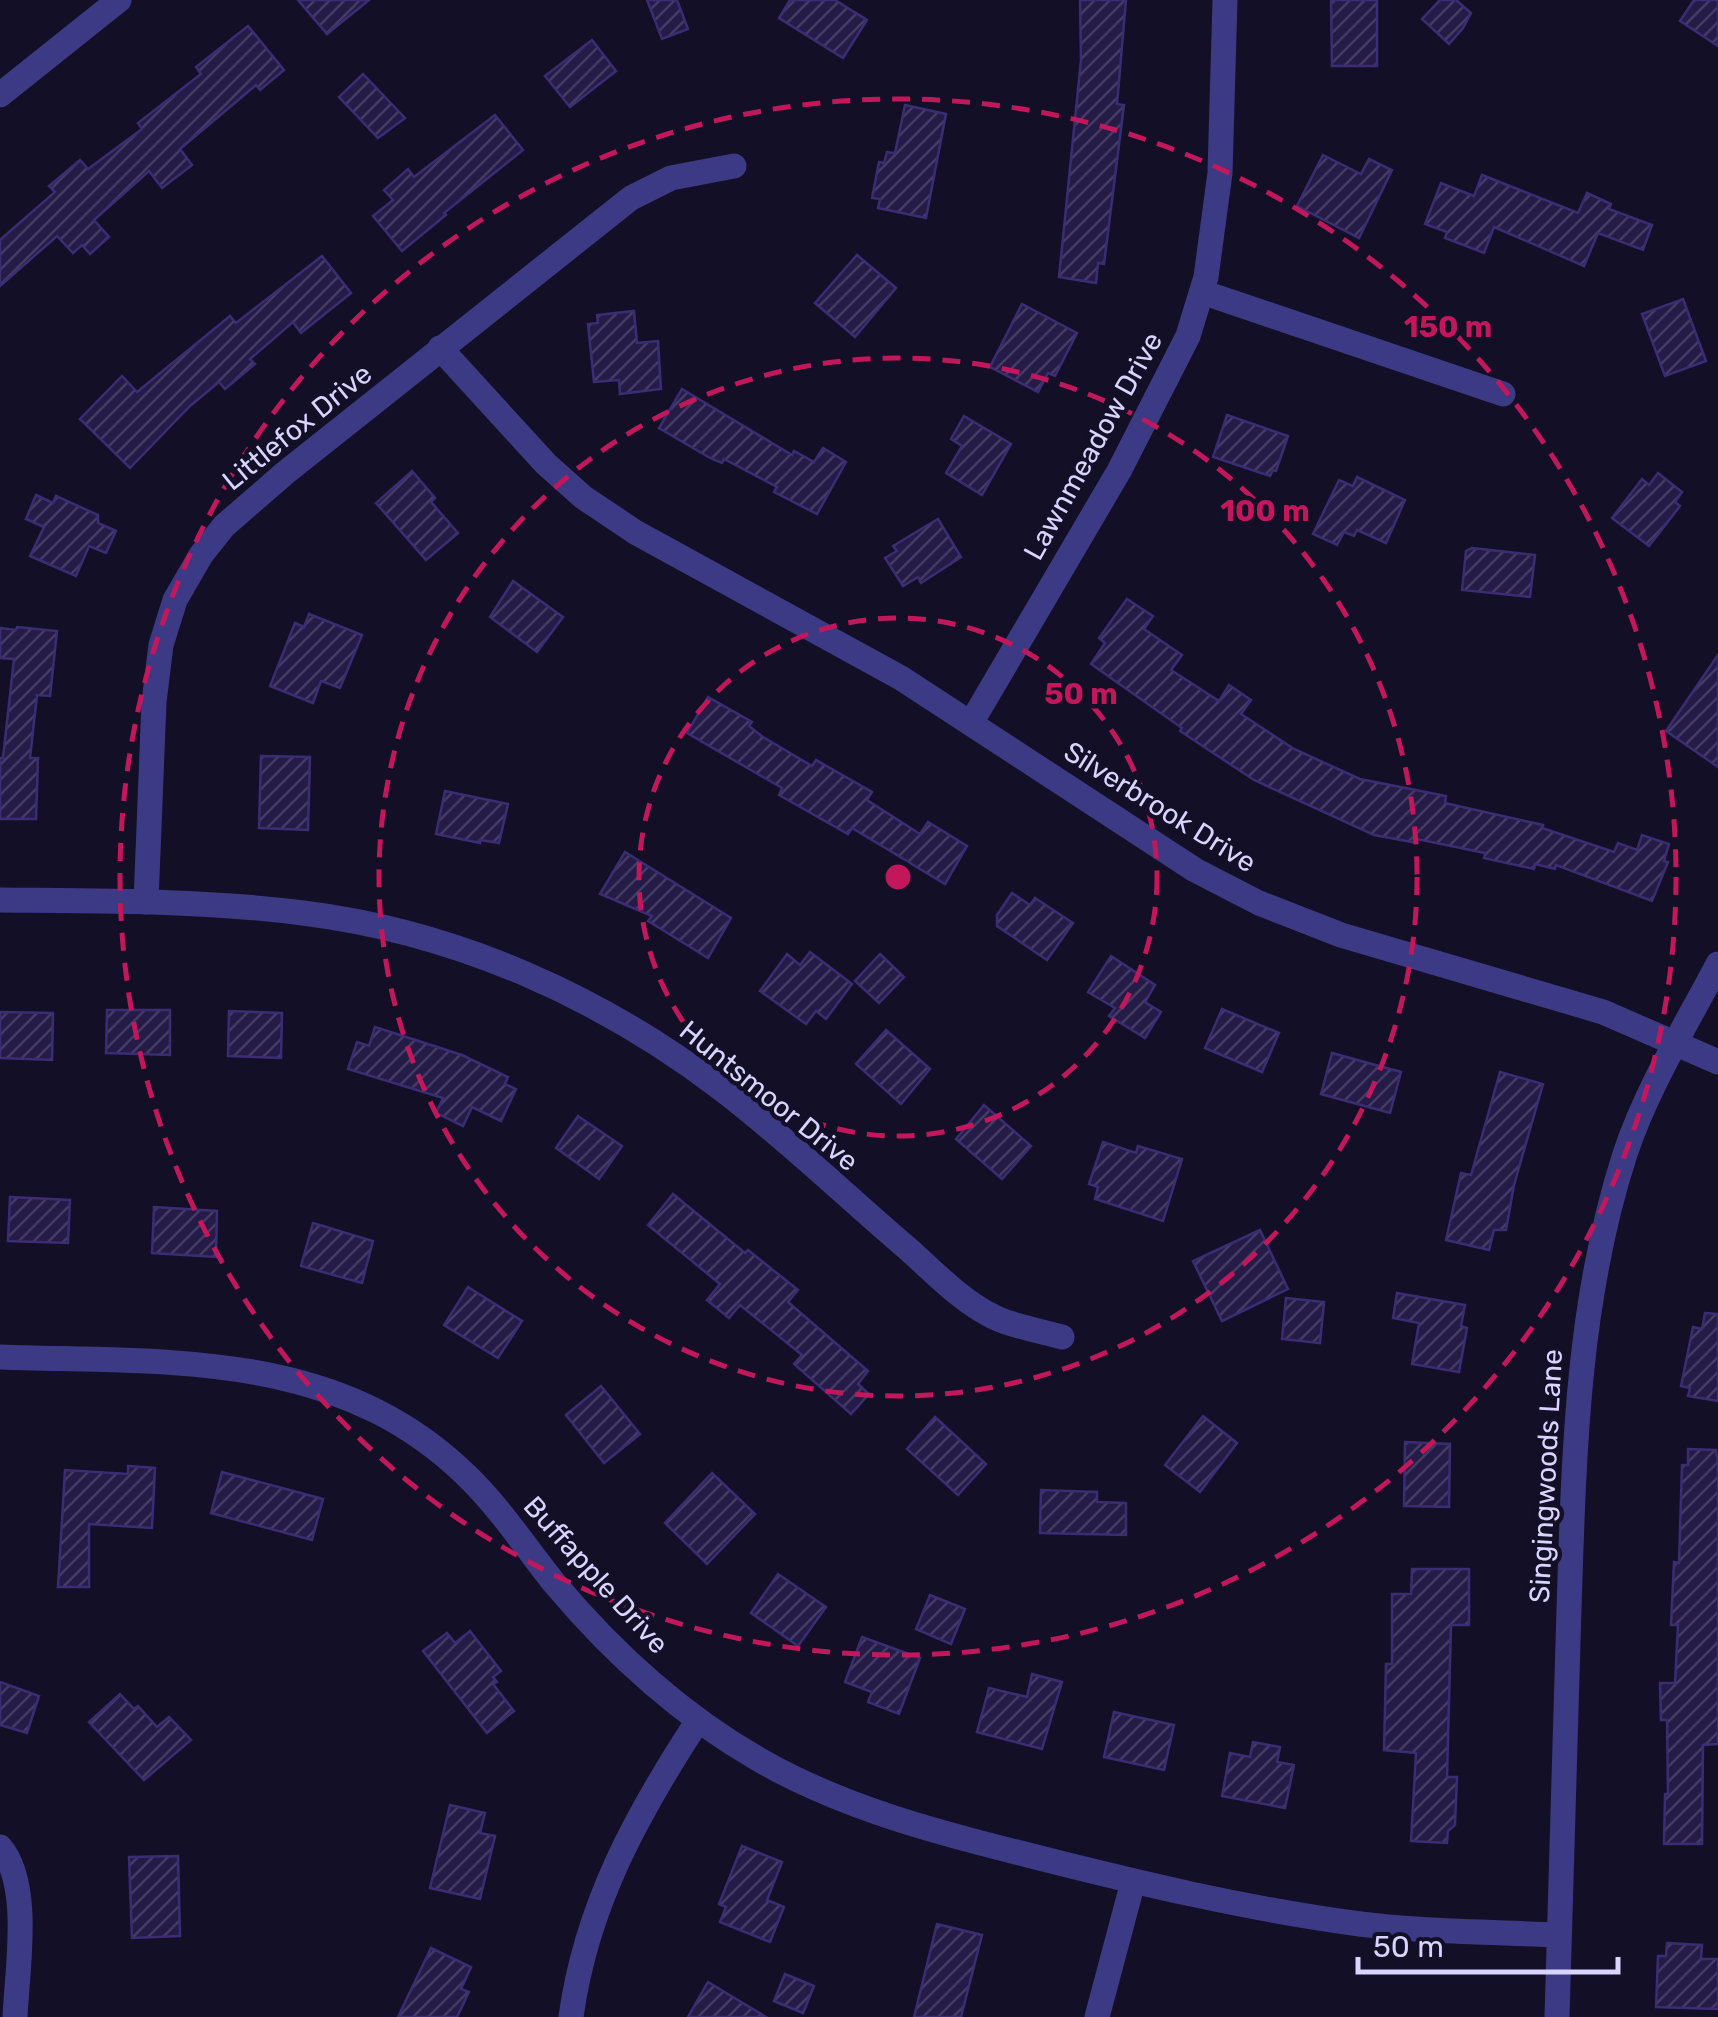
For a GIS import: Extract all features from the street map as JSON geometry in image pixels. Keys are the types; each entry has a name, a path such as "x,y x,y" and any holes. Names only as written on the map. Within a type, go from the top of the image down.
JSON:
{"street":[{"path":"0,95 119,0"},
{"name":"Lawnmeadow Drive","path":"971,724 1153,409 1188,336 1202,292 1220,173 1225,0"},
{"name":"Littlefox Drive","path":"146,902 154,702 161,644 175,600 201,555 224,526 440,348 631,198 671,178 734,166"},
{"path":"1202,292 1503,394"},
{"name":"Silverbrook Drive","path":"440,348 546,464 583,497 635,532 901,678 1195,870 1259,903 1341,935 1603,1012 1718,1062"},
{"name":"Huntsmoor Drive","path":"0,900 146,902 301,912 388,928 474,952 547,982 622,1022 725,1092 952,1287 996,1318 1062,1337"},
{"name":"Singingwoods Lane","path":"1557,2017 1574,1452 1582,1346 1595,1268 1624,1156 1636,1124 1718,964"},
{"name":"Buffapple Drive","path":"0,1357 251,1369 308,1383 367,1406 426,1442 467,1476 616,1652 697,1722 794,1779 882,1815 1238,1906 1365,1924 1560,1936"},
{"path":"572,2017 586,1942 611,1871 649,1796 697,1722"},
{"path":"0,1846 15,1872 19,1909 15,2017"},
{"path":"1097,2017 1133,1882"}],"building":[{"path":"298,0 369,0 327,34"},
{"path":"647,0 677,0 688,29 662,39"},
{"path":"790,0 835,0 867,20 843,58 779,18"},
{"path":"1080,0 1126,0 1117,104 1124,105 1104,264 1098,263 1096,283 1059,277 1081,60"},
{"path":"1331,0 1377,0 1377,66 1332,66"},
{"path":"1440,0 1456,0 1471,13 1449,44 1422,19"},
{"path":"1694,0 1718,0 1718,46 1680,21"},
{"path":"248,26 284,70 260,90 256,85 180,149 192,165 162,188 149,171 94,220 109,237 90,254 82,245 73,253 57,236 0,286 0,240 55,192 49,186 80,160 88,169 142,129 138,123 201,74 196,67"},
{"path":"592,40 616,71 570,107 545,76"},
{"path":"363,74 405,118 378,138 339,97"},
{"path":"905,105 946,114 926,218 878,208 880,199 872,198 879,162 884,163 887,152 895,153"},
{"path":"495,115 523,150 402,251 373,216 393,200 384,190 408,169 414,177"},
{"path":"1323,155 1361,174 1369,159 1392,170 1359,238 1297,206"},
{"path":"1482,175 1578,213 1587,193 1611,204 1609,209 1652,225 1643,250 1598,233 1584,266 1494,227 1484,253 1445,238 1447,232 1425,224 1441,183 1474,196"},
{"path":"857,255 896,288 855,337 815,303"},
{"path":"322,256 351,293 301,333 293,322 250,359 255,364 225,389 219,382 190,406 130,468 80,419 122,376 137,392 230,316 236,323"},
{"path":"1683,299 1706,361 1665,376 1642,314"},
{"path":"1022,304 1077,333 1055,376 1048,373 1038,392 990,367"},
{"path":"634,311 637,343 658,341 661,389 620,394 619,380 594,382 588,324 598,323 597,315"},
{"path":"682,389 792,455 794,451 814,462 823,448 846,462 817,514 774,492 777,487 724,459 722,463 710,458 659,428"},
{"path":"1227,415 1288,436 1276,471 1270,476 1213,457"},
{"path":"964,416 1011,444 982,495 946,473 962,446 951,439"},
{"path":"412,471 435,498 431,502 458,533 426,560 376,503"},
{"path":"1658,473 1682,492 1675,502 1680,506 1649,546 1612,518 1642,479 1649,485"},
{"path":"1357,477 1405,500 1386,543 1357,530 1354,536 1344,532 1337,545 1313,534 1339,480 1353,486"},
{"path":"36,495 53,503 56,496 98,515 98,523 116,531 106,553 89,546 76,576 30,556 44,527 26,519"},
{"path":"938,519 961,557 921,583 918,577 903,586 885,558 897,551 893,546"},
{"path":"1472,548 1535,555 1530,597 1462,590 1466,551"},
{"path":"513,581 563,617 537,652 490,617"},
{"path":"1127,599 1153,616 1144,629 1182,655 1171,670 1219,701 1229,685 1251,700 1241,714 1294,749 1360,779 1446,796 1445,803 1543,825 1542,828 1614,852 1618,843 1637,850 1642,835 1669,844 1664,861 1668,862 1652,901 1556,865 1555,869 1535,864 1534,869 1484,858 1485,853 1374,835 1254,780 1091,664 1105,643 1099,638"},
{"path":"309,614 362,635 340,688 321,681 313,703 270,686 295,623 304,627"},
{"path":"0,628 57,631 50,696 37,695 30,758 38,758 36,819 0,819 0,758 14,659 0,658"},
{"path":"1718,655 1718,767 1666,731"},
{"path":"708,697 752,722 749,726 763,737 812,766 816,760 872,792 867,800 920,834 928,822 967,846 945,884 852,828 848,834 779,795 782,788 687,733"},
{"path":"261,756 310,757 308,830 259,828"},
{"path":"445,791 508,804 499,843 436,834"},
{"path":"625,852 731,918 708,958 648,921 652,916 600,894"},
{"path":"1012,893 1030,905 1035,898 1073,923 1047,960 997,926 997,915"},
{"path":"810,952 852,984 826,1019 816,1011 806,1024 760,991 787,954 800,965"},
{"path":"880,954 904,977 879,1003 855,981"},
{"path":"1111,956 1155,985 1145,1002 1161,1012 1145,1038 1109,1016 1115,1008 1088,992"},
{"path":"1222,1009 1279,1033 1262,1072 1205,1048"},
{"path":"107,1010 170,1010 170,1055 106,1053"},
{"path":"229,1011 282,1013 281,1058 228,1056"},
{"path":"0,1012 53,1013 52,1060 0,1058"},
{"path":"375,1027 462,1055 508,1077 505,1084 516,1089 501,1121 472,1107 463,1126 436,1113 443,1098 348,1069 357,1042 369,1046"},
{"path":"886,1030 930,1069 901,1104 856,1064"},
{"path":"1332,1053 1401,1072 1390,1113 1321,1094"},
{"path":"1500,1072 1543,1084 1514,1185 1506,1230 1494,1230 1489,1250 1446,1240 1461,1173 1471,1175"},
{"path":"984,1105 1031,1146 1002,1179 956,1139"},
{"path":"578,1116 622,1146 599,1179 556,1148"},
{"path":"1103,1142 1136,1153 1138,1146 1182,1159 1163,1221 1095,1199 1098,1187 1089,1184"},
{"path":"673,1194 798,1290 788,1302 868,1371 858,1384 869,1394 851,1414 794,1364 802,1355 740,1305 729,1318 707,1300 720,1284 648,1225"},
{"path":"10,1197 70,1200 68,1243 8,1241"},
{"path":"154,1207 217,1211 216,1257 152,1253"},
{"path":"313,1223 373,1241 362,1283 301,1266"},
{"path":"1260,1230 1288,1289 1222,1321 1193,1261"},
{"path":"468,1287 522,1321 498,1358 444,1325"},
{"path":"1397,1293 1465,1305 1461,1326 1467,1328 1459,1372 1412,1364 1419,1323 1393,1318"},
{"path":"1286,1298 1324,1302 1320,1343 1282,1339"},
{"path":"1705,1313 1718,1314 1718,1401 1688,1396 1690,1388 1681,1386 1693,1327 1702,1329"},
{"path":"601,1386 640,1434 604,1463 566,1415"},
{"path":"1203,1416 1237,1443 1200,1492 1165,1465"},
{"path":"935,1417 986,1464 958,1495 907,1449"},
{"path":"1405,1442 1450,1444 1449,1507 1404,1506"},
{"path":"1688,1449 1716,1450 1718,1464 1718,1744 1703,1745 1702,1844 1664,1844 1667,1720 1661,1720 1660,1683 1675,1683 1678,1625 1671,1625 1674,1562 1679,1563 1682,1465 1688,1465"},
{"path":"128,1466 155,1468 152,1528 89,1524 89,1587 58,1587 65,1470 128,1474"},
{"path":"222,1472 323,1499 312,1540 211,1513"},
{"path":"712,1473 755,1514 707,1564 665,1523"},
{"path":"1041,1490 1097,1492 1097,1502 1126,1503 1126,1535 1040,1533"},
{"path":"1412,1569 1469,1569 1469,1625 1451,1625 1447,1777 1457,1777 1455,1825 1448,1831 1447,1843 1411,1841 1416,1753 1384,1750 1386,1664 1392,1664 1392,1594 1411,1594"},
{"path":"778,1574 826,1607 798,1646 751,1613"},
{"path":"930,1595 965,1609 951,1644 916,1629"},
{"path":"470,1631 501,1671 493,1677 497,1682 493,1684 514,1711 487,1733 423,1651 447,1633 455,1643"},
{"path":"862,1637 920,1658 899,1714 868,1702 872,1692 845,1682"},
{"path":"1032,1674 1062,1682 1042,1749 977,1732 989,1688 1027,1697"},
{"path":"0,1682 39,1696 27,1733 0,1725"},
{"path":"120,1694 134,1709 138,1706 157,1727 169,1717 191,1740 144,1780 89,1722"},
{"path":"1114,1712 1174,1725 1164,1770 1104,1757"},
{"path":"1253,1742 1280,1747 1277,1762 1294,1765 1285,1808 1222,1796 1230,1753 1250,1757"},
{"path":"450,1805 485,1813 480,1833 495,1836 480,1899 430,1888"},
{"path":"742,1846 782,1862 767,1900 784,1907 770,1942 720,1922 726,1907 719,1904"},
{"path":"178,1856 180,1936 132,1938 129,1857"},
{"path":"937,1924 982,1935 961,2017 914,2017"},
{"path":"1667,1943 1702,1945 1701,1959 1718,1959 1718,2009 1656,2007 1658,1956 1666,1956"},
{"path":"431,1948 471,1967 461,1989 469,1992 457,2017 398,2017"},
{"path":"785,1974 814,1986 803,2013 774,2001"},
{"path":"708,1982 766,2017 688,2017"}]}
